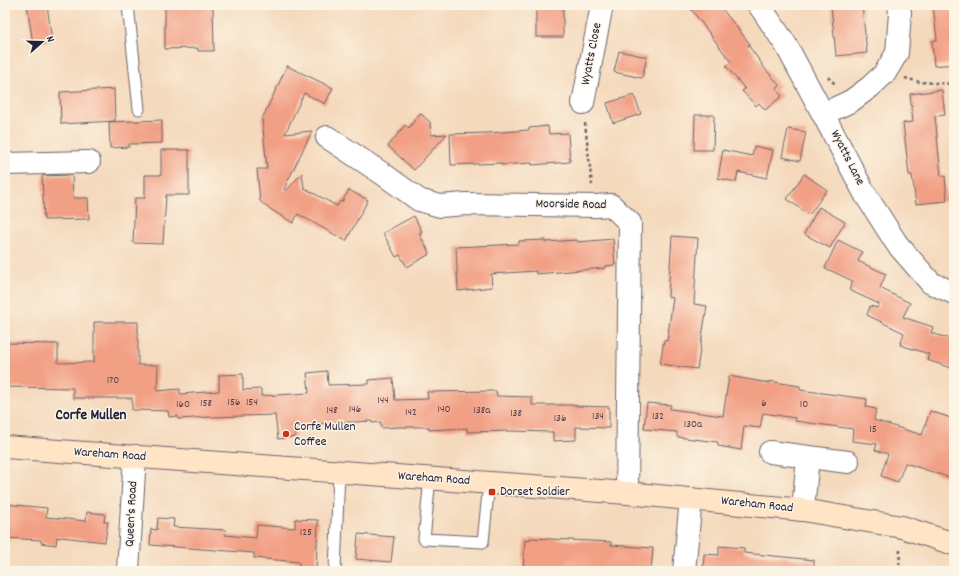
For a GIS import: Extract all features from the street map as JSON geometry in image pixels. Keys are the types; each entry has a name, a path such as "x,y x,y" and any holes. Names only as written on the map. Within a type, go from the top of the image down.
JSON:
{"street":[{"name":"Wyatts Close","path":"583,103 602,5"},
{"name":"Wyatts Lane","path":"759,5 786,44 865,194 897,244 931,283 954,293"},
{"path":"824,114 851,101 870,87 885,73 897,53 900,13 899,5"},
{"name":"Moorside Road","path":"327,137 419,200 440,206 466,204 611,205 630,223 627,493"},
{"path":"5,164 88,162"},
{"name":"Wareham Road","path":"5,447 627,493 803,510 902,527 954,544"},
{"path":"770,452 848,462"},
{"name":"Queen's Road","path":"128,571 135,456"},
{"path":"803,510 808,457"},
{"path":"684,571 691,499"}],"lane":[{"path":"128,5 139,109"},
{"path":"334,571 339,472"},
{"path":"430,478 424,539 483,542 489,483"}],"path":[{"path":"885,73 919,82 954,84"},
{"path":"583,103 595,206"}],"building":[{"path":"27,5 47,5 52,41 33,44"},
{"path":"165,5 213,5 214,51 198,51 198,48 165,49"},
{"path":"536,5 563,5 563,37 536,37"},
{"path":"688,5 719,5 750,44 748,45 761,64 780,86 776,89 782,96 765,110 759,103 756,106 742,91 745,89 726,66 731,62"},
{"path":"831,5 862,5 867,53 836,56"},
{"path":"933,5 954,5 954,64 934,66 932,41 937,40"},
{"path":"619,51 647,57 642,78 614,72"},
{"path":"287,66 333,88 325,104 304,93 285,134 312,131 284,189 286,191 302,173 304,188 337,206 340,201 342,202 349,190 368,200 346,241 298,214 293,223 260,201 257,169 267,169 262,119"},
{"path":"114,89 115,121 61,124 60,92"},
{"path":"942,90 945,115 935,116 941,176 945,176 947,201 916,204 912,175 909,175 903,123 913,122 910,94"},
{"path":"634,95 641,114 613,123 607,103"},
{"path":"420,113 430,122 431,135 447,134 414,170 388,146 405,125 409,128"},
{"path":"695,115 714,115 713,150 694,150"},
{"path":"162,120 162,143 129,144 129,147 110,148 109,122"},
{"path":"548,126 549,134 568,133 570,162 532,165 532,163 501,165 501,163 451,165 450,134 529,130 529,128"},
{"path":"788,129 806,132 800,161 782,157"},
{"path":"754,146 773,150 767,178 738,172 736,182 718,178 723,150 752,156"},
{"path":"161,150 189,150 189,195 166,195 163,244 133,243 135,198 145,198 145,175 161,175"},
{"path":"804,174 827,190 809,215 787,199"},
{"path":"72,175 73,198 88,198 89,219 44,220 42,176"},
{"path":"819,207 845,222 830,248 804,234"},
{"path":"414,216 422,232 419,233 430,254 407,267 400,255 396,257 383,233"},
{"path":"672,236 698,238 694,304 707,306 697,369 660,364 664,340 667,341 673,298 668,297"},
{"path":"613,239 615,265 605,266 605,268 536,274 536,271 491,274 492,287 458,291 456,247 519,244 519,241 545,240 545,242 577,240 578,242"},
{"path":"838,240 862,252 858,261 886,274 880,288 910,303 903,317 933,327 931,333 954,340 954,369 927,360 929,354 900,345 904,333 867,315 870,306 877,308 879,304 849,290 853,281 825,268"},
{"path":"94,322 138,322 138,365 158,365 157,391 180,389 180,394 219,391 219,375 243,374 243,390 261,389 261,396 309,393 307,373 327,371 328,385 369,384 369,380 393,378 395,400 428,399 427,392 496,391 497,396 532,397 532,405 609,407 609,428 576,427 576,440 553,441 553,432 467,432 467,428 429,430 429,427 381,428 381,422 372,423 372,421 315,424 315,428 295,430 295,437 278,439 275,415 178,419 178,416 169,417 168,411 132,410 132,398 73,398 73,388 5,387 5,343 58,344 58,363 94,362"},
{"path":"729,376 769,383 769,381 800,386 800,390 867,399 866,407 876,409 874,420 922,435 930,411 954,419 954,479 905,463 898,482 881,476 888,454 875,450 877,444 852,441 853,429 795,421 795,418 763,413 760,428 744,426 741,450 718,446 718,442 677,437 677,432 644,429 647,403 671,405 670,409 723,416"},
{"path":"5,504 47,508 46,517 86,521 87,512 105,514 104,522 108,522 105,542 57,537 56,545 41,543 41,540 5,538"},
{"path":"158,518 174,519 173,527 226,530 225,535 256,538 257,525 295,528 295,519 318,520 316,571 299,571 299,562 254,558 254,553 150,545 151,529 157,530"},
{"path":"358,534 394,537 391,562 356,559"},
{"path":"530,538 611,542 611,545 653,548 651,571 523,571 525,540 530,541"},
{"path":"719,546 744,548 744,553 814,560 814,571 703,571 704,554 719,555"}],"place":[{"name":"Corfe Mullen Coffee","path":"286,434"},
{"name":"Dorset Soldier","path":"492,492"}],"district":[{"name":"Corfe Mullen","path":"91,416"}]}
